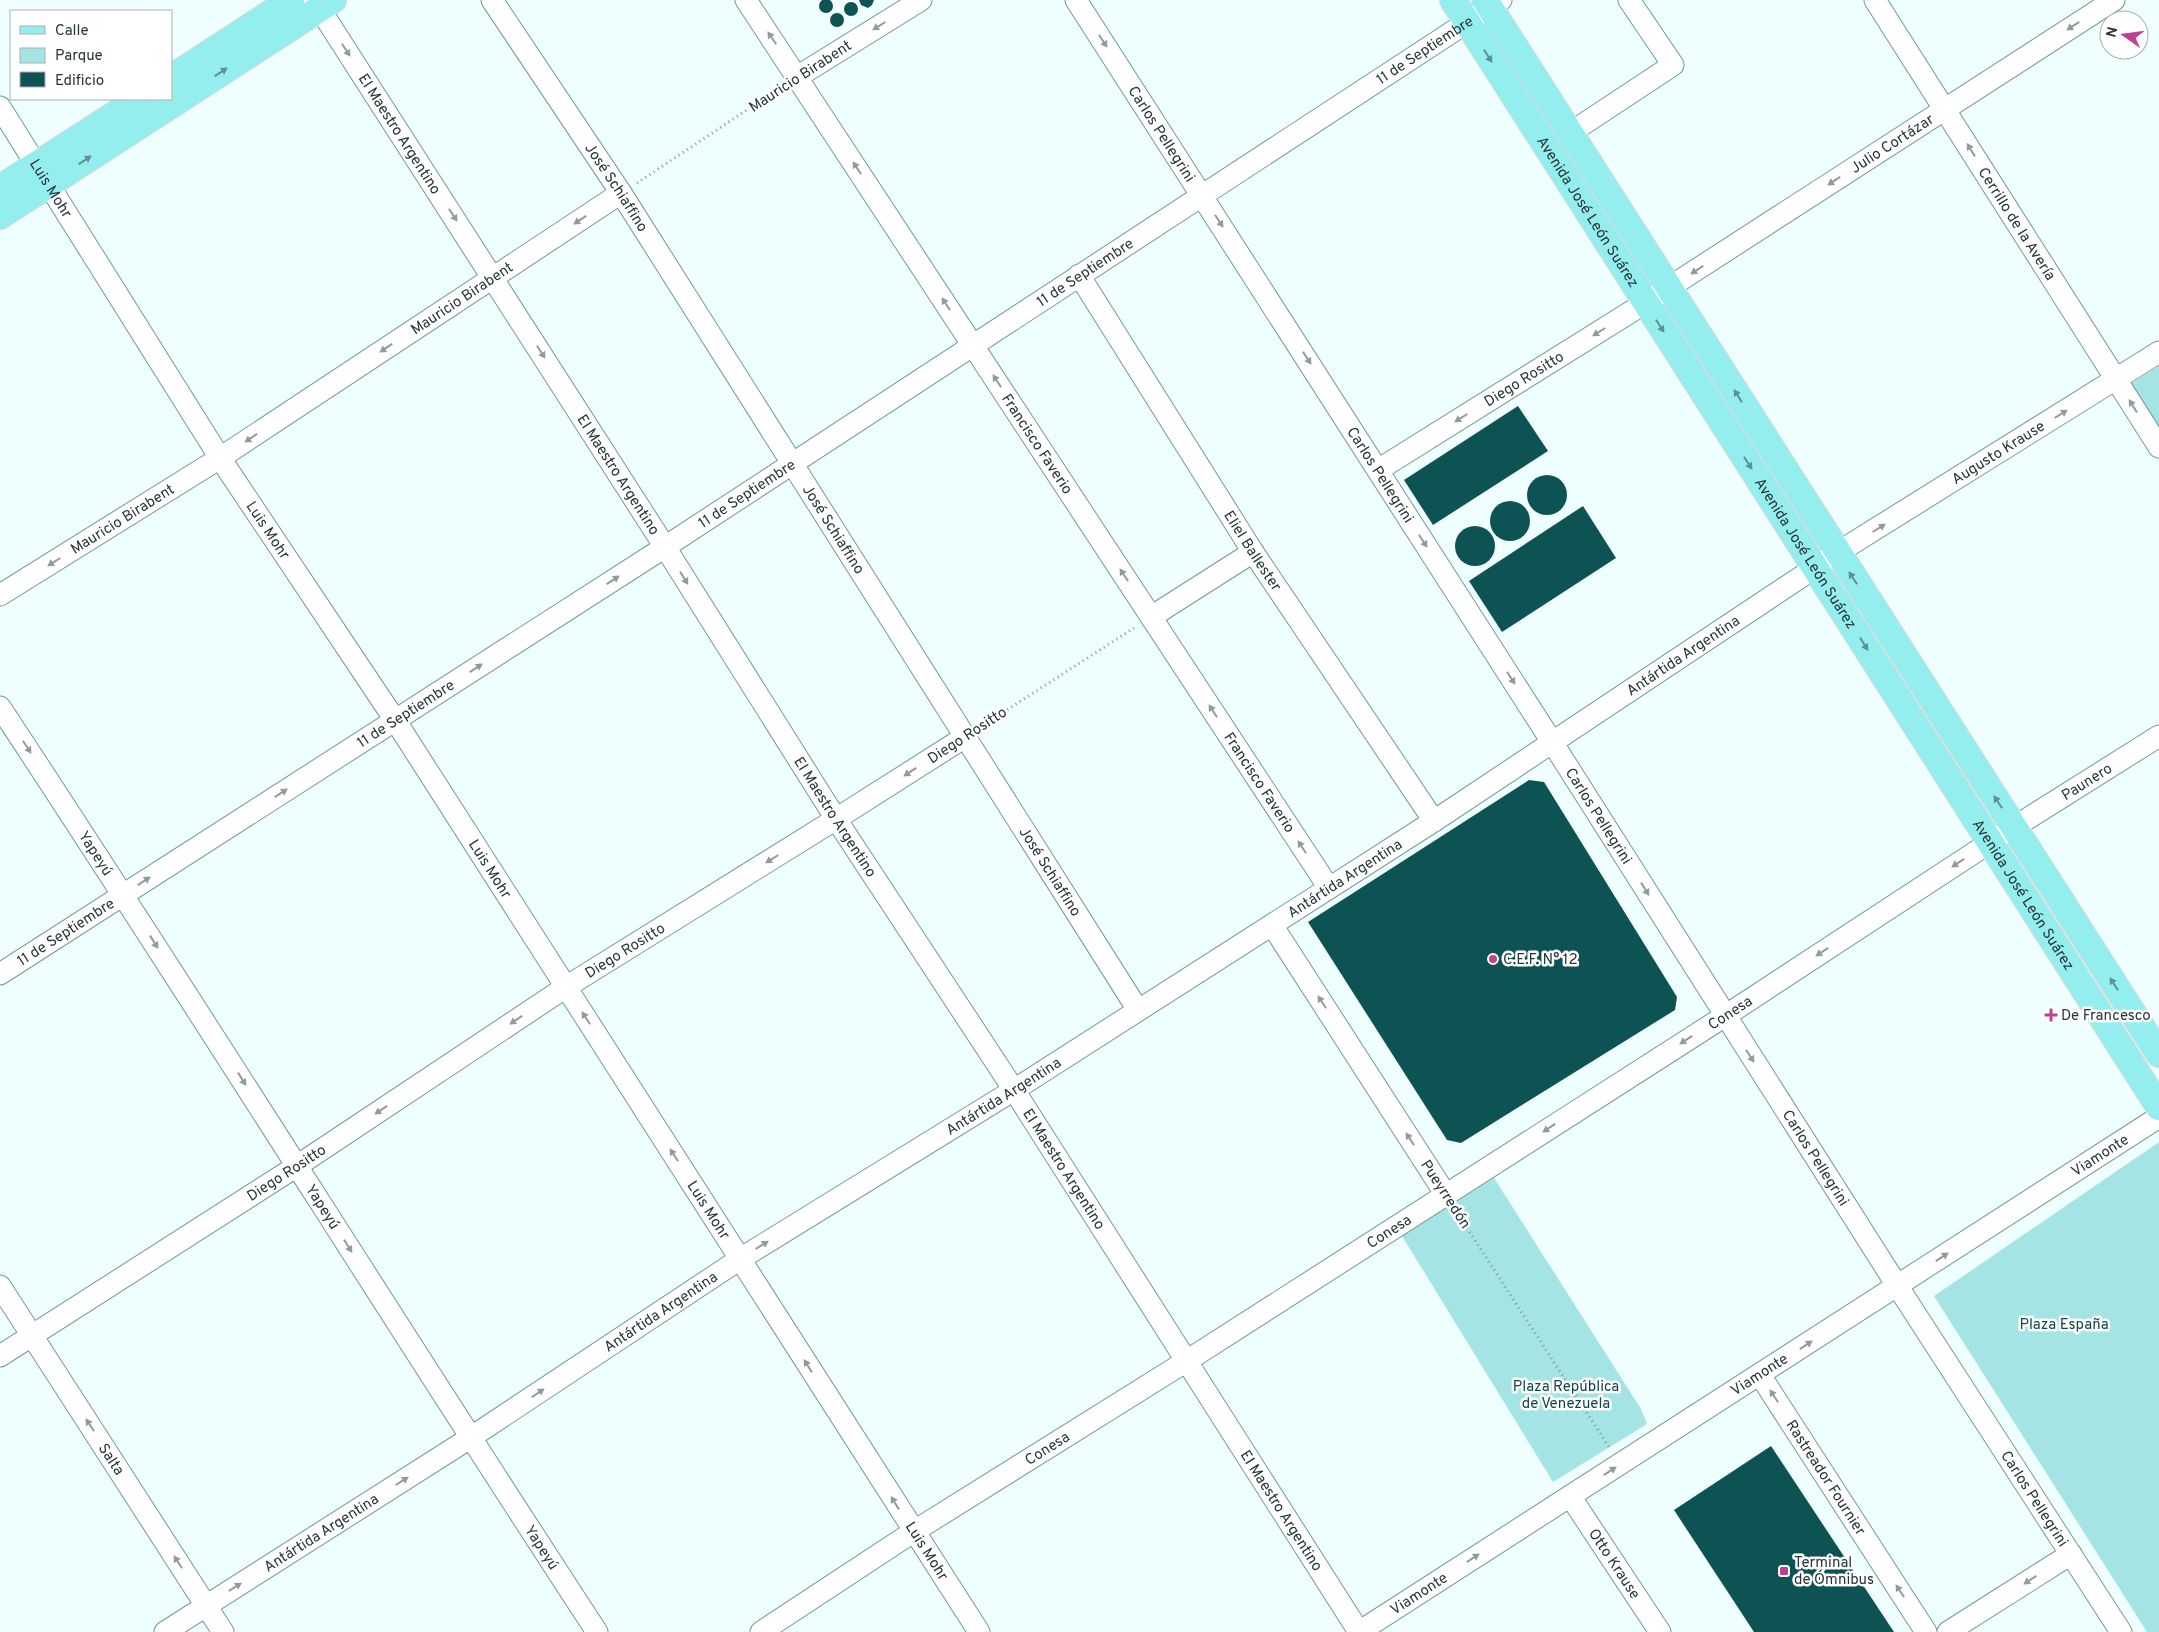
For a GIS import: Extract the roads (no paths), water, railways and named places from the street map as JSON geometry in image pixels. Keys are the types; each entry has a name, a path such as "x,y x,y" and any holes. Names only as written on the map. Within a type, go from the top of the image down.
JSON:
{"main road":[{"path":"172,77 291,0"},
{"name":"Avenida José León Suárez","path":"1453,0 2159,1107"},
{"name":"Avenida José León Suárez","path":"1492,2 1570,133 1670,287 1837,554 2159,1054"},
{"path":"172,95 322,3"},
{"path":"0,216 43,174 137,100"},
{"path":"0,188 43,174 164,100"}],"street":[{"name":"José Schiaffino","path":"492,0 621,194 1138,1010"},
{"name":"Francisco Faverio","path":"746,0 1329,888"},
{"name":"Mauricio Birabent","path":"798,77 921,0"},
{"name":"Carlos Pellegrini","path":"1076,0 2121,1632"},
{"path":"1570,133 1673,65 1629,0"},
{"name":"Cerrillo de la Avería","path":"1875,0 2159,447"},
{"name":"Julio Cortázar","path":"1670,287 2114,0"},
{"name":"11 de Septiembre","path":"0,974 665,547 1079,275 1468,23 1492,2"},
{"name":"El Maestro Argentino","path":"322,3 836,819 1014,1090 1185,1362 1359,1632"},
{"name":"Luis Mohr","path":"0,107 220,458 395,720 979,1632"},
{"name":"Mauricio Birabent","path":"0,595 220,458 621,194"},
{"name":"Eliel Ballester","path":"1079,275 1253,552 1434,821"},
{"name":"Diego Rositto","path":"1378,470 1670,287"},
{"name":"Augusto Krause","path":"1837,554 2159,352"},
{"path":"1151,617 1253,552"},
{"name":"Antártida Argentina","path":"165,1632 470,1438 740,1259 1014,1090 1434,821 1837,554"},
{"name":"Yapeyú","path":"0,707 124,894 470,1438 597,1632"},
{"name":"Paunero","path":"2014,828 2159,736"},
{"name":"Diego Rositto","path":"0,1356 297,1166 566,987 965,737"},
{"name":"Conesa","path":"761,1632 914,1532 1185,1362 1725,1016 2014,828"},
{"name":"Pueyrredón","path":"1272,925 1446,1195"},
{"name":"Viamonte","path":"1359,1632 2159,1117"},
{"name":"Salta","path":"0,1286 223,1632"},
{"name":"Rastreador Fournier","path":"1760,1375 1926,1632"},
{"name":"Otto Krause","path":"1570,1496 1660,1632"},
{"path":"1948,1632 2071,1554"}],"place":[{"name":"C.E.F. N° 12","path":"1493,959"},
{"name":"De Francesco","path":"2051,1015"},
{"name":"Terminal de Ómnibus","path":"1784,1571"}],"park label":[{"name":"Plaza España","path":"2064,1324"},
{"name":"Plaza República de Venezuela","path":"1566,1394"}]}
